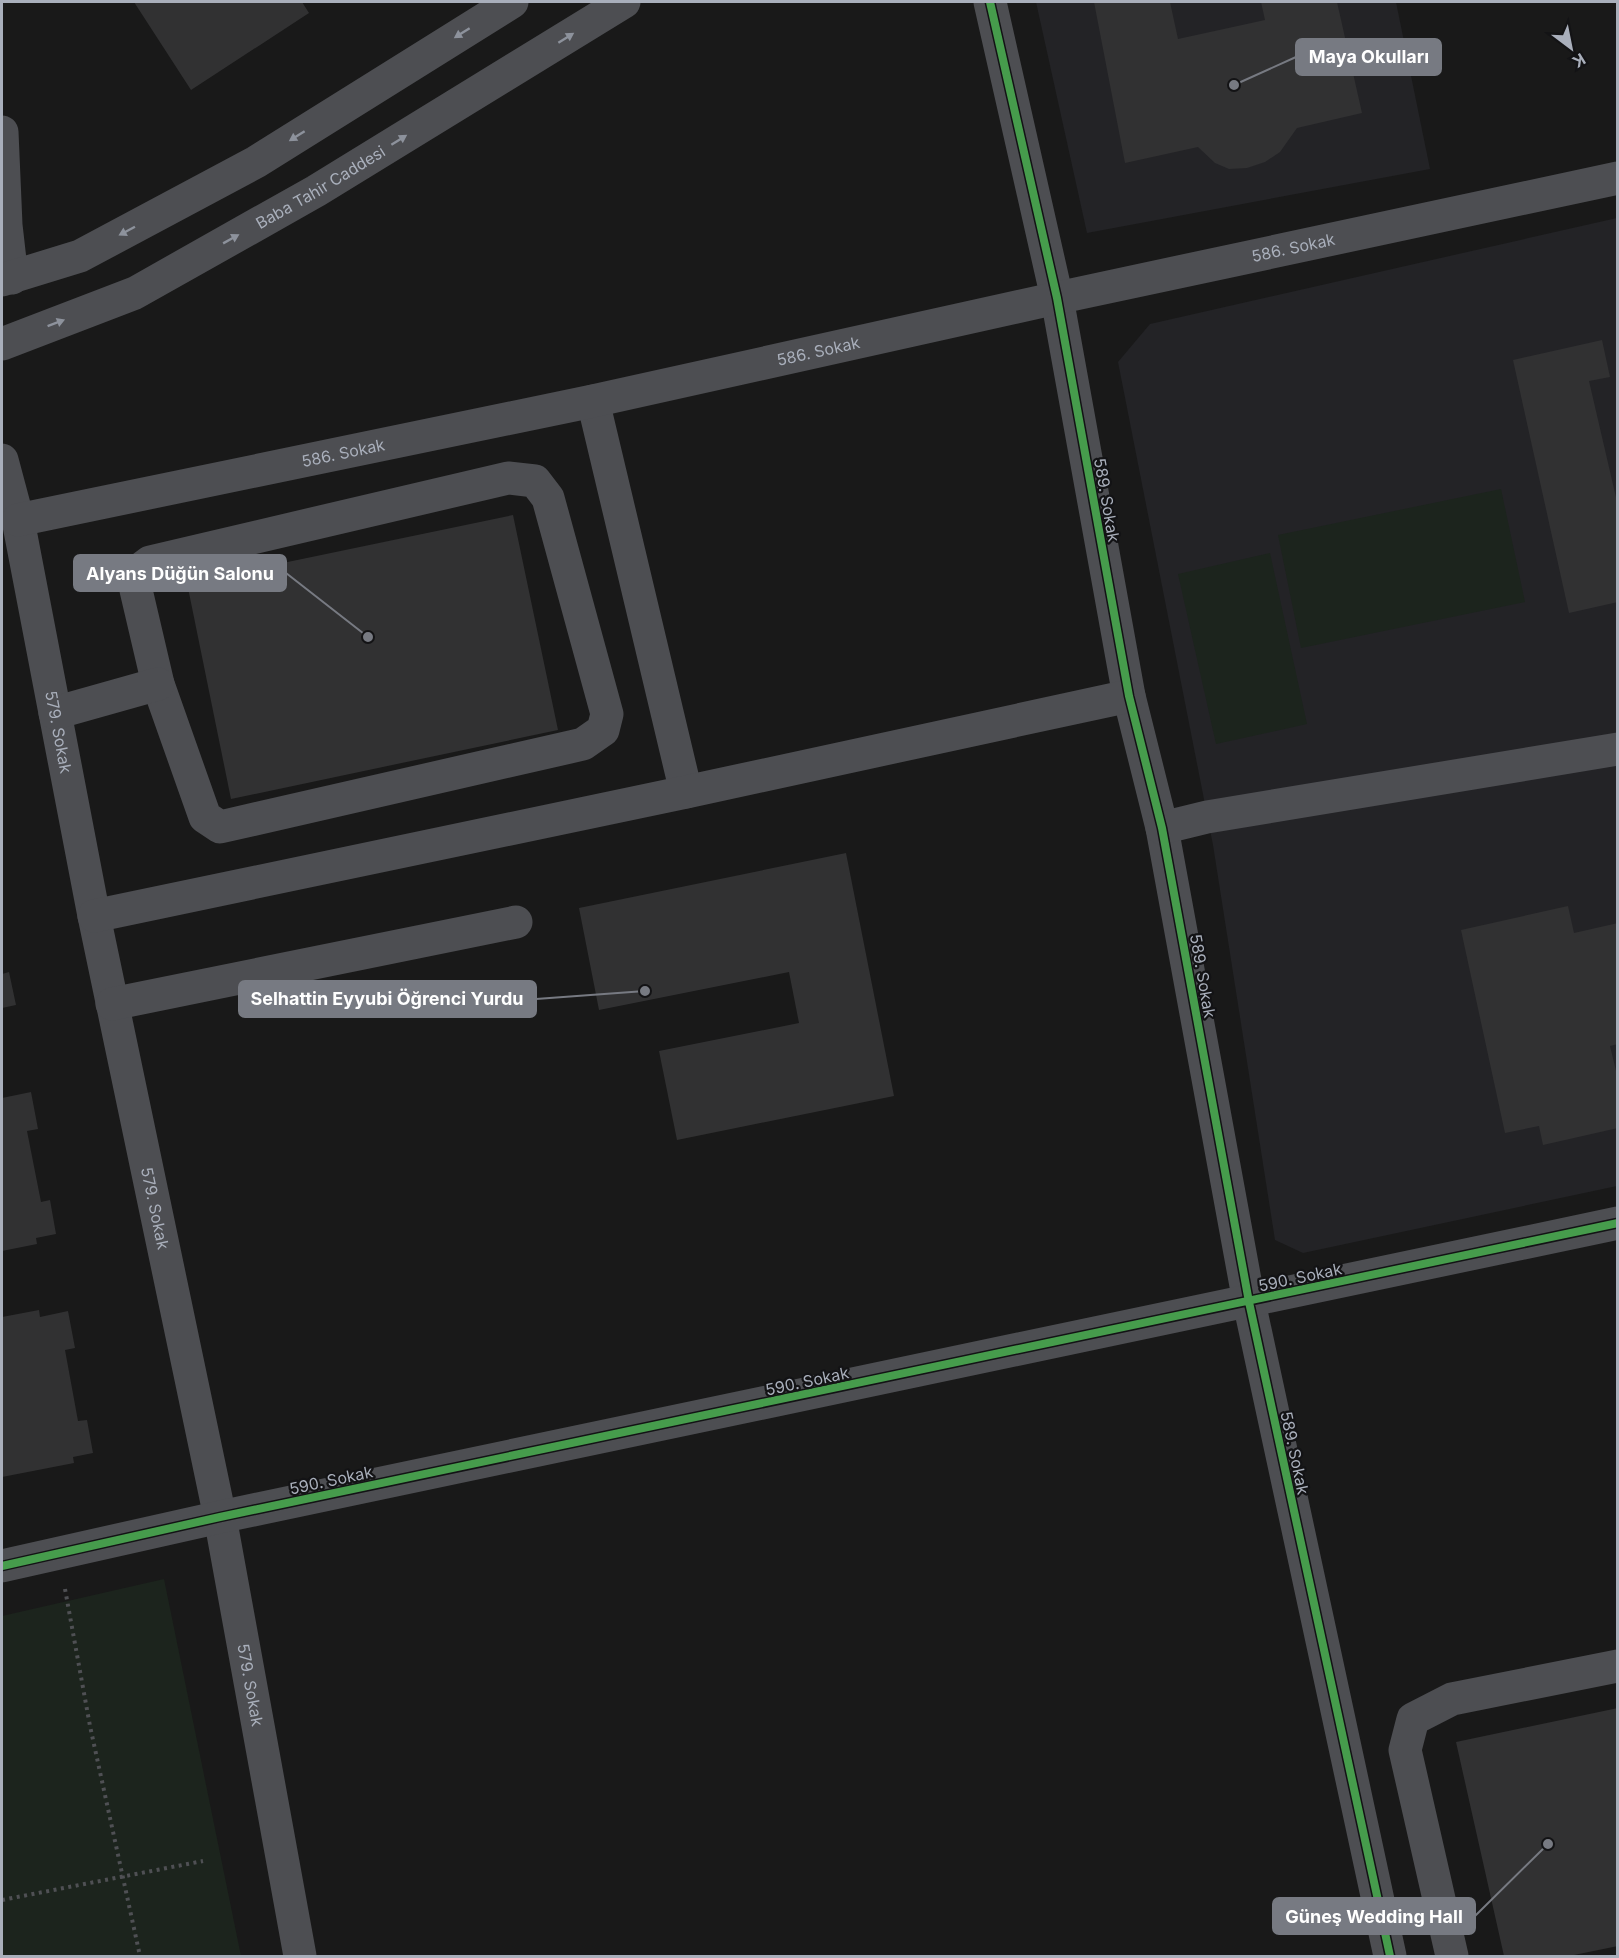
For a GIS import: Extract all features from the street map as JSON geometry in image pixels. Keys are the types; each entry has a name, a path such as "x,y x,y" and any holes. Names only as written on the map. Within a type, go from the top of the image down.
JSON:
{"street":[{"path":"2,132 7,279 80,256 256,162 512,2"},
{"name":"Baba Tahir Caddesi","path":"2,344 135,293 316,191 624,2"},
{"name":"589. Sokak","path":"990,2 1057,298 1128,696 1162,828 1249,1302 1390,1956"},
{"name":"586. Sokak","path":"18,520 593,401 1057,298 1617,178"},
{"path":"593,401 686,792"},
{"name":"579. Sokak","path":"2,460 18,520 94,916 220,1517 300,1956"},
{"path":"508,478 535,481 548,498 607,714 603,730 583,744 220,826 205,817 158,684 136,590 138,571 150,562 508,478"},
{"path":"55,713 158,684"},
{"path":"94,916 686,792 1128,696"},
{"path":"1162,828 1207,817 1617,749"},
{"path":"112,1004 516,922"},
{"name":"590. Sokak","path":"2,1566 220,1517 1617,1223"},
{"path":"1452,1956 1405,1750 1413,1719 1452,1699 1617,1665"}],"path":[{"path":"64,1582 90,1726 140,1956"},
{"path":"2,1900 203,1861"}],"shaded area":[{"path":"1036,2 1396,2 1430,169 1087,233"},
{"path":"1617,218 1617,1186 1303,1253 1275,1240 1213,845 1118,362 1150,324"},
{"path":"1501,489 1525,602 1301,648 1278,535"},
{"path":"1270,553 1307,724 1216,744 1178,574"},
{"path":"164,1579 241,1956 2,1956 2,1616"}],"building":[{"path":"134,2 302,2 309,13 191,90"},
{"path":"1094,2 1170,2 1178,39 1265,20 1261,2 1337,2 1362,113 1297,128 1280,152 1265,162 1247,168 1229,169 1215,163 1198,147 1125,163"},
{"path":"1602,340 1610,377 1589,381 1618,506 1618,602 1569,613 1513,360"},
{"path":"513,515 558,730 231,799 187,583"},
{"path":"846,853 894,1096 677,1140 659,1051 799,1023 789,972 599,1010 579,908"},
{"path":"1568,906 1574,933 1618,923 1618,1044 1610,1046 1618,1079 1618,1128 1543,1145 1539,1126 1505,1133 1461,930"},
{"path":"9,972 16,1005 2,1008 2,974"},
{"path":"31,1092 38,1129 27,1131 41,1202 50,1200 56,1234 36,1238 37,1244 2,1251 2,1098"},
{"path":"39,1310 40,1317 68,1311 75,1348 65,1350 78,1421 87,1420 93,1453 73,1457 74,1463 2,1477 2,1317"},
{"path":"1618,1708 1618,1946 1569,1956 1504,1956 1456,1742"}],"cycle path":[{"path":"990,2 1057,298 1129,696 1162,828 1249,1302 1390,1956"},
{"path":"2,1566 220,1517 1618,1223"}],"place":[{"name":"Maya Okulları","path":"1234,85"},
{"name":"Alyans Düğün Salonu","path":"368,637"},
{"name":"Selhattin Eyyubi Öğrenci Yurdu","path":"645,991"},
{"name":"Güneş Wedding Hall","path":"1548,1844"}]}
